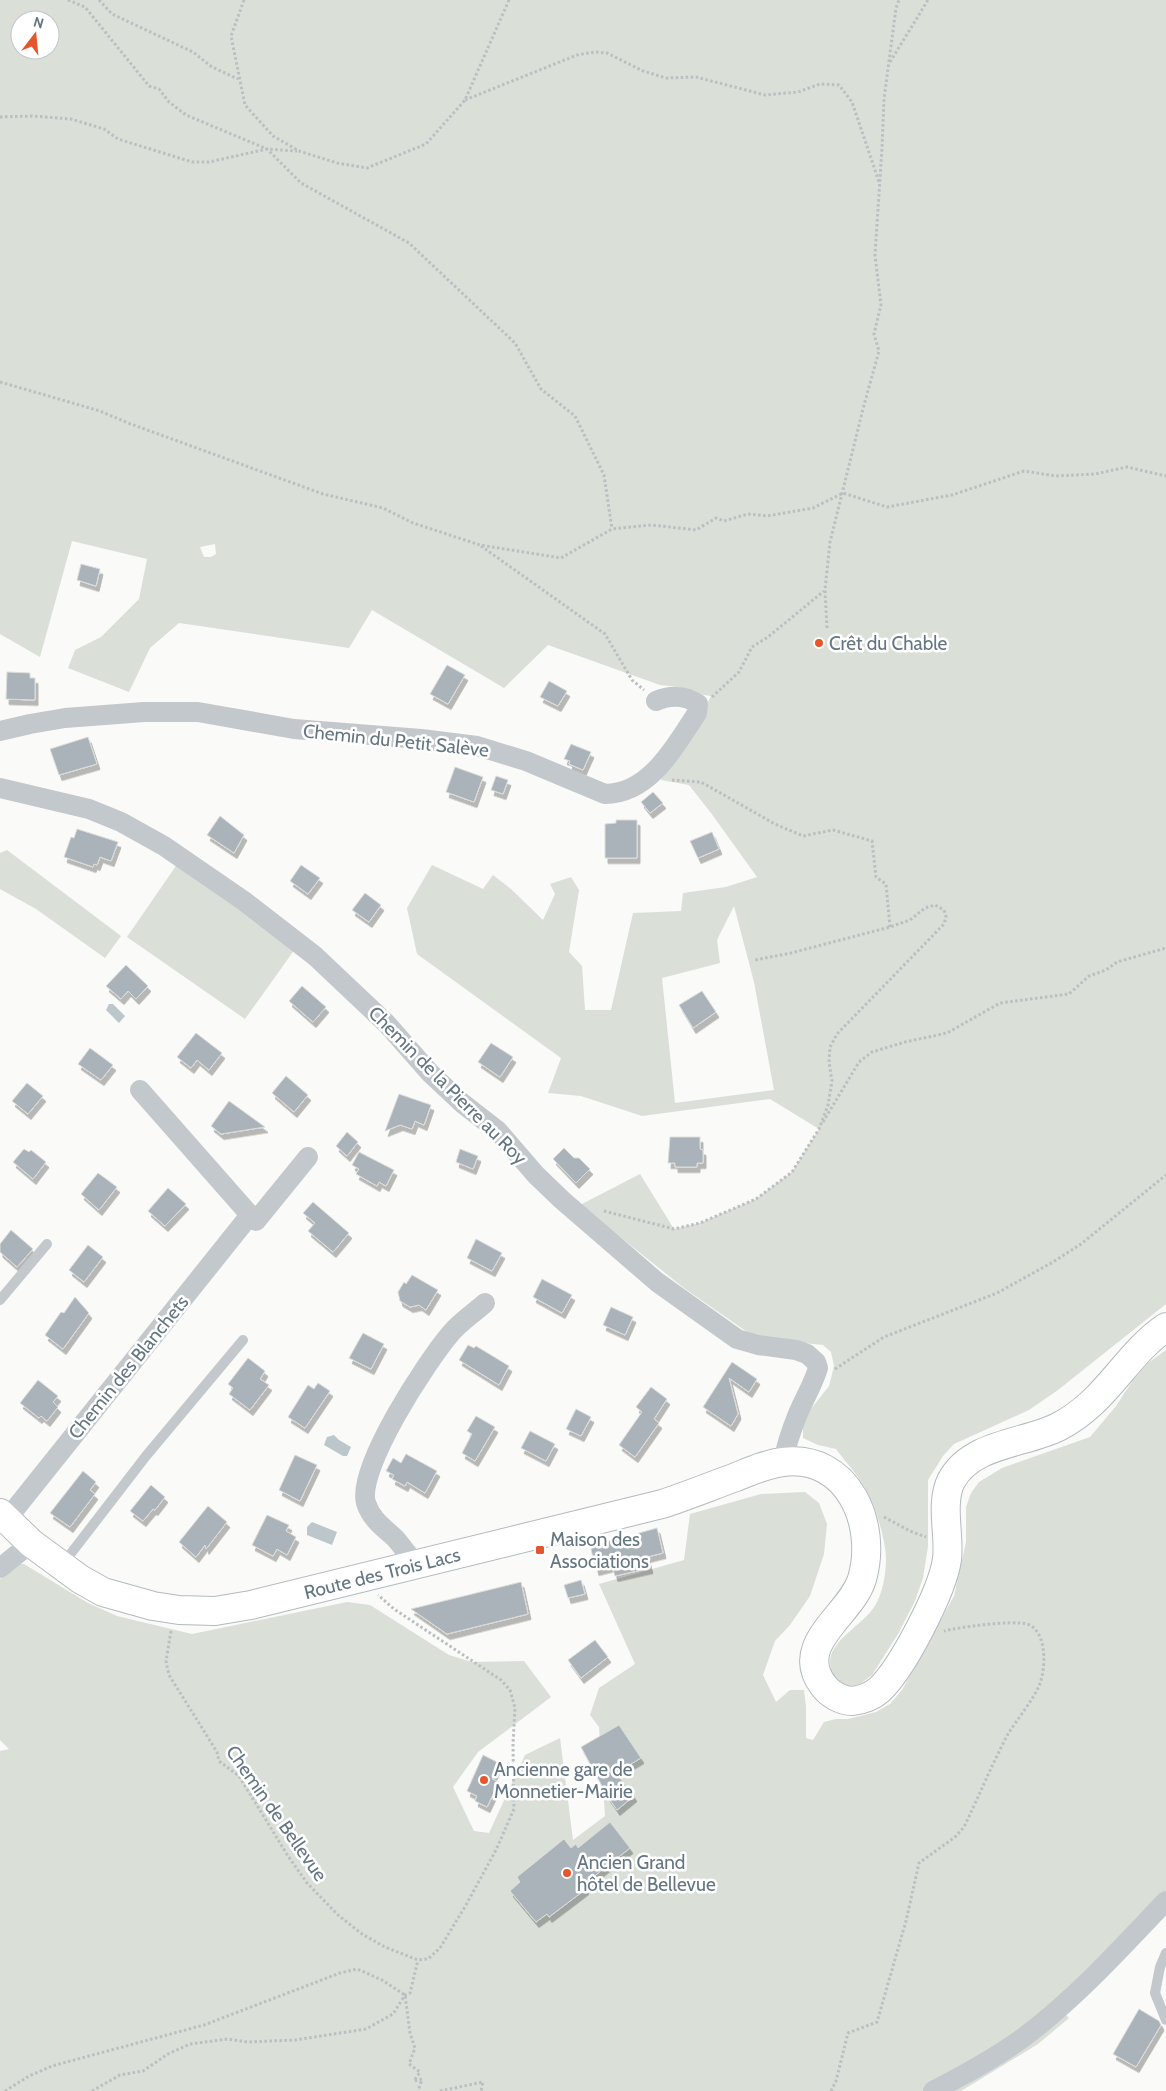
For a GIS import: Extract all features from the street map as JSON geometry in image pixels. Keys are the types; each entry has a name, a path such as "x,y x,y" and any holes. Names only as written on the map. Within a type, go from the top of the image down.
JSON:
{"street":[{"path":"656,701 672,696 685,697 698,704"},
{"name":"Chemin du Petit Salève","path":"0,732 30,724 65,718 144,712 198,712 294,729 421,739 477,746 526,761 605,794 617,794 631,788 660,767 697,713 698,704"},
{"name":"Chemin de la Pierre au Roy","path":"0,788 89,809 121,822 164,846 244,901 315,956 388,1024 424,1068 462,1103 498,1131 536,1175 562,1200 657,1282 737,1339 758,1345 796,1350 807,1354 816,1362 818,1368 813,1384 797,1414 786,1445 783,1462"},
{"path":"140,1090 256,1222 308,1157"},
{"name":"Chemin des Blanchets","path":"3,1516 250,1215"},
{"path":"416,1565 396,1539 374,1520 365,1502 366,1480 383,1439 417,1382 451,1332 485,1303"},
{"name":"Route des Trois Lacs","path":"3,1516 31,1544 61,1566 104,1592 153,1606 179,1610 215,1610 252,1605 662,1504 689,1496 764,1466 783,1462 804,1462 832,1472 847,1486 856,1505 864,1534 865,1566 860,1584 852,1599 817,1645 813,1660 819,1680 829,1692 842,1699 851,1701 877,1692 891,1676 916,1635 943,1578 947,1559 947,1497 950,1484 963,1466 988,1450 1038,1435 1073,1418 1088,1408 1108,1388 1145,1343 1166,1326"},
{"path":"0,1568 31,1544"},
{"path":"933,2091 970,2072 1028,2035 1080,1990 1166,1901"}],"lane":[{"path":"0,1300 47,1244"},
{"path":"61,1566 146,1456 243,1340"},
{"path":"1166,1953 1160,1967 1155,1993 1166,2020"}],"path":[{"path":"68,0 85,7 149,86 159,89 169,102 186,115 267,149 301,183 409,243 515,343 541,389 575,416 604,475 612,529"},
{"path":"99,0 112,14 193,52 212,67 238,79"},
{"path":"244,0 231,36 238,79 245,105 273,136 299,151 338,163 367,168 426,144 465,100 509,0"},
{"path":"827,628 825,590 830,542 879,351 874,334 881,305 875,255 884,99 896,8 899,0"},
{"path":"890,63 928,0"},
{"path":"465,100 577,55 595,52 607,53 643,71 666,78 696,77 765,95 798,92 820,84 839,85 852,102 880,185"},
{"path":"0,117 32,116 71,119 104,129 118,139 192,162 209,162 267,149 299,151"},
{"path":"0,382 100,411 128,423 324,494 383,508 413,523 480,545 561,558 612,529 652,525 696,530 716,518 724,521 748,514 767,516 813,508 844,493 887,507 952,495 1024,471 1056,476 1095,474 1127,467 1166,476"},
{"path":"480,545 605,634 632,680 656,701"},
{"path":"698,704 716,695 739,672 752,647 768,637 825,590"},
{"path":"646,778 701,782 775,824 803,836 833,830 872,842 876,877 886,884 890,927"},
{"path":"755,960 791,953 890,927 910,920 925,908 935,905 944,910 946,917 944,924 837,1034 830,1047 829,1062 832,1081 828,1105 819,1129"},
{"path":"599,1210 674,1229 700,1223 756,1199 792,1172 859,1062 872,1052 905,1042 947,1033 1000,1003 1070,994 1089,976 1106,970 1117,962 1166,948"},
{"path":"813,1384 884,1336 997,1293 1053,1262 1081,1244 1166,1174"},
{"path":"856,1505 870,1509 910,1531 930,1538 947,1534"},
{"path":"92,2091 120,2075 143,2071 168,2054 190,2044 228,2039 247,2042 295,2040 366,2029 393,2014 405,1995 410,1993 418,1960 428,1959 444,1942 493,1856 514,1809 513,1744 515,1708 510,1690 501,1680 394,1609 358,1579"},
{"name":"Chemin de Bellevue","path":"179,1610 169,1636 166,1660 169,1675 217,1752 219,1761 239,1776 288,1856 307,1883 338,1915 362,1934 385,1947 418,1960"},
{"path":"832,2091 848,2033 877,2022 906,1922 919,1863 955,1837 964,1827 1008,1734 1039,1686 1043,1674 1043,1645 1034,1628 1029,1625 1011,1623 955,1628 916,1635"},
{"path":"5,2091 29,2076 52,2066 204,2025 340,1973 357,1969 382,1980 405,1995 410,2033 415,2048 409,2064 420,2072 414,2080 422,2079 418,2091"},
{"path":"440,2091 483,2082 481,2091"}],"shaded area":[{"path":"0,0 1166,0 1166,1304 1058,1390 1029,1410 954,1444 943,1456 928,1480 928,1546 923,1578 915,1601 898,1634 872,1675 860,1684 849,1686 838,1684 830,1661 838,1642 864,1619 875,1605 883,1586 886,1559 877,1516 871,1499 861,1481 836,1449 818,1445 803,1438 803,1419 829,1386 834,1366 831,1352 823,1345 765,1339 750,1334 684,1288 580,1205 640,1174 674,1229 700,1223 756,1199 792,1172 819,1129 770,1099 642,1116 581,1096 548,1093 561,1058 417,954 407,908 432,865 483,889 493,875 511,889 543,920 555,894 550,884 571,877 579,890 569,952 582,966 585,1010 611,1010 633,913 681,911 683,893 726,887 757,877 689,785 661,780 666,767 697,724 711,696 697,694 679,687 660,685 548,645 504,688 372,610 349,648 179,623 150,648 129,692 68,668 75,650 101,637 139,599 147,559 72,541 40,657 0,634","holes":["215,544 216,554 211,557 204,557 200,547","734,906 754,982 774,1090 675,1103 662,978 720,963 717,940"]},
{"path":"7,850 121,936 105,958 36,909 0,889 0,853"},
{"path":"178,863 295,949 245,1019 127,937"},
{"path":"109,1004 113,1004 125,1016 119,1023 106,1010"},
{"path":"1166,1350 1166,1892 1053,2002 1069,2018 1038,2044 961,2091 0,2091 0,1751 9,1749 0,1740 0,1579 18,1564 24,1564 88,1603 117,1616 192,1634 347,1602 370,1605 449,1655 472,1662 524,1661 551,1697 478,1752 453,1787 474,1831 489,1833 525,1755 560,1738 573,1840 605,1816 599,1727 590,1715 599,1688 635,1664 599,1584 684,1560 690,1514 761,1494 805,1492 819,1503 827,1524 824,1554 810,1596 790,1625 775,1641 763,1675 776,1702 790,1690 804,1690 806,1738 813,1740 824,1722 848,1719 876,1712 890,1704 902,1690 954,1596 966,1542 966,1507 971,1493 979,1482 1002,1468 1090,1437 1116,1406 1133,1380 1148,1363"},
{"path":"334,1435 351,1447 347,1456 343,1456 324,1445 327,1437"},
{"path":"312,1522 337,1532 332,1545 307,1535 307,1527"}],"building":[{"path":"81,564 100,569 96,586 77,580"},
{"path":"447,665 465,675 448,704 430,694"},
{"path":"7,672 30,673 30,678 35,678 35,700 6,699"},
{"path":"549,681 567,691 558,706 540,697"},
{"path":"88,737 97,764 59,775 50,749"},
{"path":"571,744 591,752 583,770 569,764 570,761 564,759"},
{"path":"455,767 483,777 474,802 446,792"},
{"path":"496,776 508,780 503,794 491,790"},
{"path":"653,792 663,803 650,813 641,802"},
{"path":"220,816 244,835 234,853 207,835"},
{"path":"616,820 637,820 637,858 605,858 605,824 616,823"},
{"path":"77,829 118,842 111,861 100,857 97,865 94,864 93,867 64,857 71,837 74,838"},
{"path":"712,832 719,849 698,858 690,841"},
{"path":"301,865 320,878 308,894 290,881"},
{"path":"365,893 381,905 369,922 352,910"},
{"path":"126,965 148,986 136,999 128,991 121,999 106,986"},
{"path":"302,986 326,1007 313,1022 289,1001"},
{"path":"702,991 716,1012 693,1028 679,1005"},
{"path":"196,1033 222,1053 209,1070 197,1060 191,1068 177,1057"},
{"path":"491,1043 513,1057 500,1077 478,1062"},
{"path":"90,1048 113,1065 101,1080 78,1064"},
{"path":"286,1076 308,1095 294,1112 272,1093"},
{"path":"27,1083 43,1096 28,1114 12,1101"},
{"path":"399,1094 431,1105 424,1125 415,1121 412,1129 400,1125 385,1131"},
{"path":"229,1101 265,1127 221,1134 211,1126"},
{"path":"347,1132 358,1142 347,1156 336,1146"},
{"path":"670,1137 700,1137 703,1163 697,1163 697,1167 675,1167 675,1163 668,1163"},
{"path":"564,1148 574,1158 579,1158 590,1169 576,1183 553,1159"},
{"path":"24,1149 29,1152 31,1150 46,1162 33,1179 13,1162"},
{"path":"460,1149 478,1156 473,1169 456,1162"},
{"path":"359,1152 394,1170 386,1186 379,1182 377,1186 356,1174 359,1169 352,1165"},
{"path":"98,1173 117,1187 99,1210 81,1194"},
{"path":"168,1188 186,1204 165,1226 148,1211"},
{"path":"313,1202 349,1233 333,1252 308,1231 315,1223 303,1213"},
{"path":"11,1230 33,1249 17,1267 0,1252 0,1244"},
{"path":"476,1239 502,1253 492,1271 467,1258"},
{"path":"88,1245 103,1257 84,1282 69,1270"},
{"path":"412,1275 438,1290 426,1310 419,1305 410,1307 400,1301 398,1292 404,1282 406,1284"},
{"path":"542,1279 572,1295 562,1313 533,1297"},
{"path":"75,1297 89,1313 63,1349 45,1335 61,1312 64,1313"},
{"path":"611,1307 633,1317 625,1335 603,1325"},
{"path":"363,1333 384,1344 371,1369 349,1358"},
{"path":"468,1345 474,1348 476,1346 509,1366 499,1385 459,1360"},
{"path":"248,1358 265,1371 260,1379 269,1385 250,1410 229,1394 233,1388 228,1384"},
{"path":"732,1362 757,1379 749,1392 729,1378 738,1414 731,1426 703,1407"},
{"path":"38,1380 58,1396 53,1402 58,1407 47,1421 41,1416 39,1418 20,1403"},
{"path":"318,1383 330,1391 305,1428 288,1417 308,1385 314,1389"},
{"path":"651,1387 667,1399 654,1419 659,1423 635,1457 619,1445 642,1412 636,1407"},
{"path":"576,1409 591,1417 581,1436 566,1429"},
{"path":"476,1416 495,1427 475,1461 462,1453 472,1434 467,1431"},
{"path":"530,1431 555,1444 546,1461 521,1448"},
{"path":"406,1454 437,1471 425,1493 407,1482 405,1486 392,1479 394,1475 386,1471 393,1458 401,1463"},
{"path":"295,1455 317,1465 300,1501 279,1490"},
{"path":"83,1471 96,1482 90,1490 95,1494 70,1527 50,1513"},
{"path":"151,1485 165,1497 143,1521 130,1511"},
{"path":"208,1506 227,1522 206,1549 205,1545 196,1557 179,1542"},
{"path":"267,1515 289,1525 286,1531 296,1537 287,1555 277,1549 273,1556 252,1545"},
{"path":"657,1528 663,1553 647,1557 650,1568 615,1576 612,1566 596,1570 590,1545"},
{"path":"581,1580 585,1594 568,1598 564,1585"},
{"path":"521,1582 528,1614 447,1634 411,1609"},
{"path":"595,1640 608,1657 581,1678 568,1660"},
{"path":"619,1725 641,1758 616,1773 634,1796 617,1810 581,1747"},
{"name":"Ancienne gare de Monnetier-Mairie","path":"483,1755 499,1763 492,1779 499,1782 487,1807 475,1801 477,1796 467,1791"},
{"name":"Ancien Grand hôtel de Bellevue","path":"610,1822 630,1848 583,1885 586,1889 549,1917 547,1914 536,1922 510,1891 520,1882 517,1877 564,1839 571,1848 576,1844 578,1848"},
{"path":"1139,2009 1159,2021 1161,2025 1136,2067 1113,2054"}],"place":[{"name":"Crêt du Chable","path":"819,643"},
{"name":"Maison des Associations","path":"540,1550"},
{"name":"Ancienne gare de Monnetier-Mairie","path":"484,1780"},
{"name":"Ancien Grand hôtel de Bellevue","path":"567,1873"}]}
